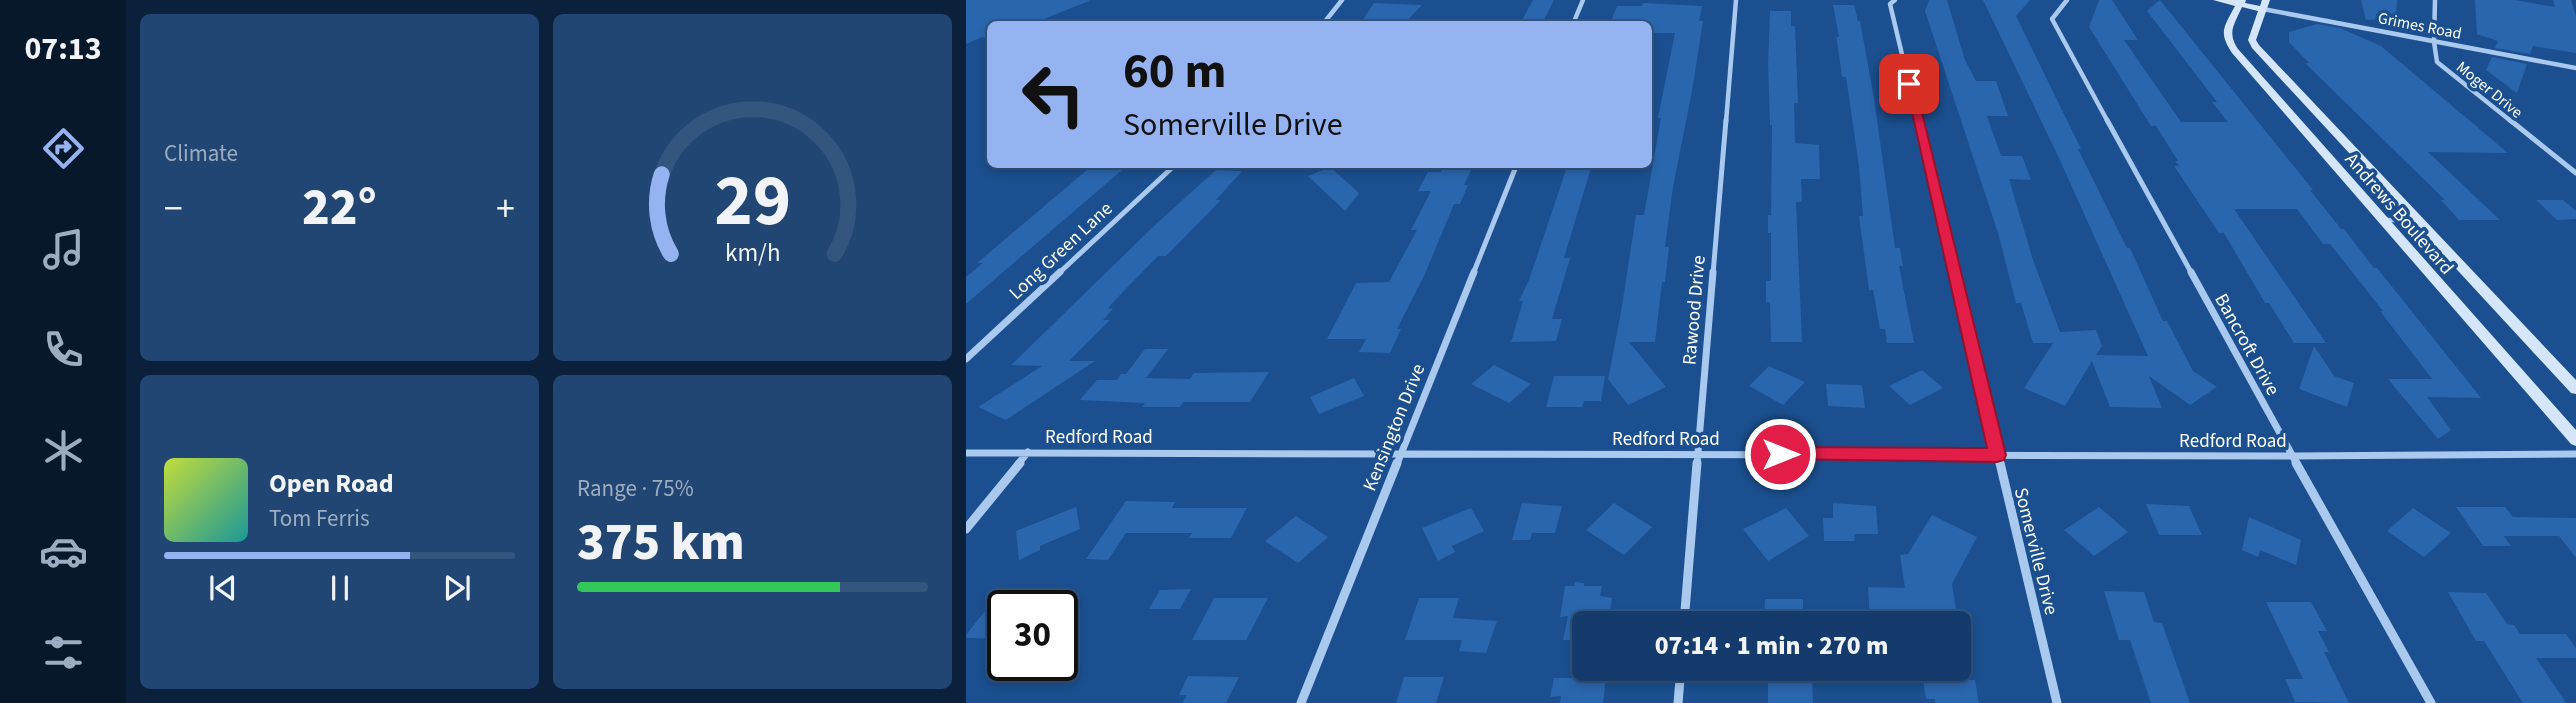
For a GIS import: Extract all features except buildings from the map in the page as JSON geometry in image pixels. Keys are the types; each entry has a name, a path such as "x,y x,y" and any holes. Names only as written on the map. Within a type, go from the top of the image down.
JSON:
{"street":[{"path":"1325,21 1342,0"},
{"path":"1574,21 1583,0"},
{"name":"Rawood Drive","path":"1685,611 1736,0"},
{"name":"Somerville Drive","path":"1895,0 1891,4 2057,703"},
{"name":"Bancroft Drive","path":"2067,0 2052,19 2431,703"},
{"name":"Grimes Road","path":"2217,0 2265,4 2434,42 2576,68"},
{"name":"Moger Drive","path":"2435,0 2434,42 2437,62 2576,173"},
{"name":"Andrews Boulevard","path":"2241,2 2228,28 2227,39 2576,440"},
{"name":"Andrews Boulevard","path":"2265,4 2252,40 2255,46 2576,389"},
{"name":"Long Green Lane","path":"966,359 1172,168"},
{"name":"Kensington Drive","path":"1301,703 1515,168"},
{"path":"966,529 1028,452"},
{"name":"Redford Road","path":"966,453 2292,456 2576,454"},
{"path":"1678,703 1680,681"}],"lane":[{"path":"2383,220 2416,220"}],"route":[{"path":"1780,454 1997,455 1909,84"}]}
